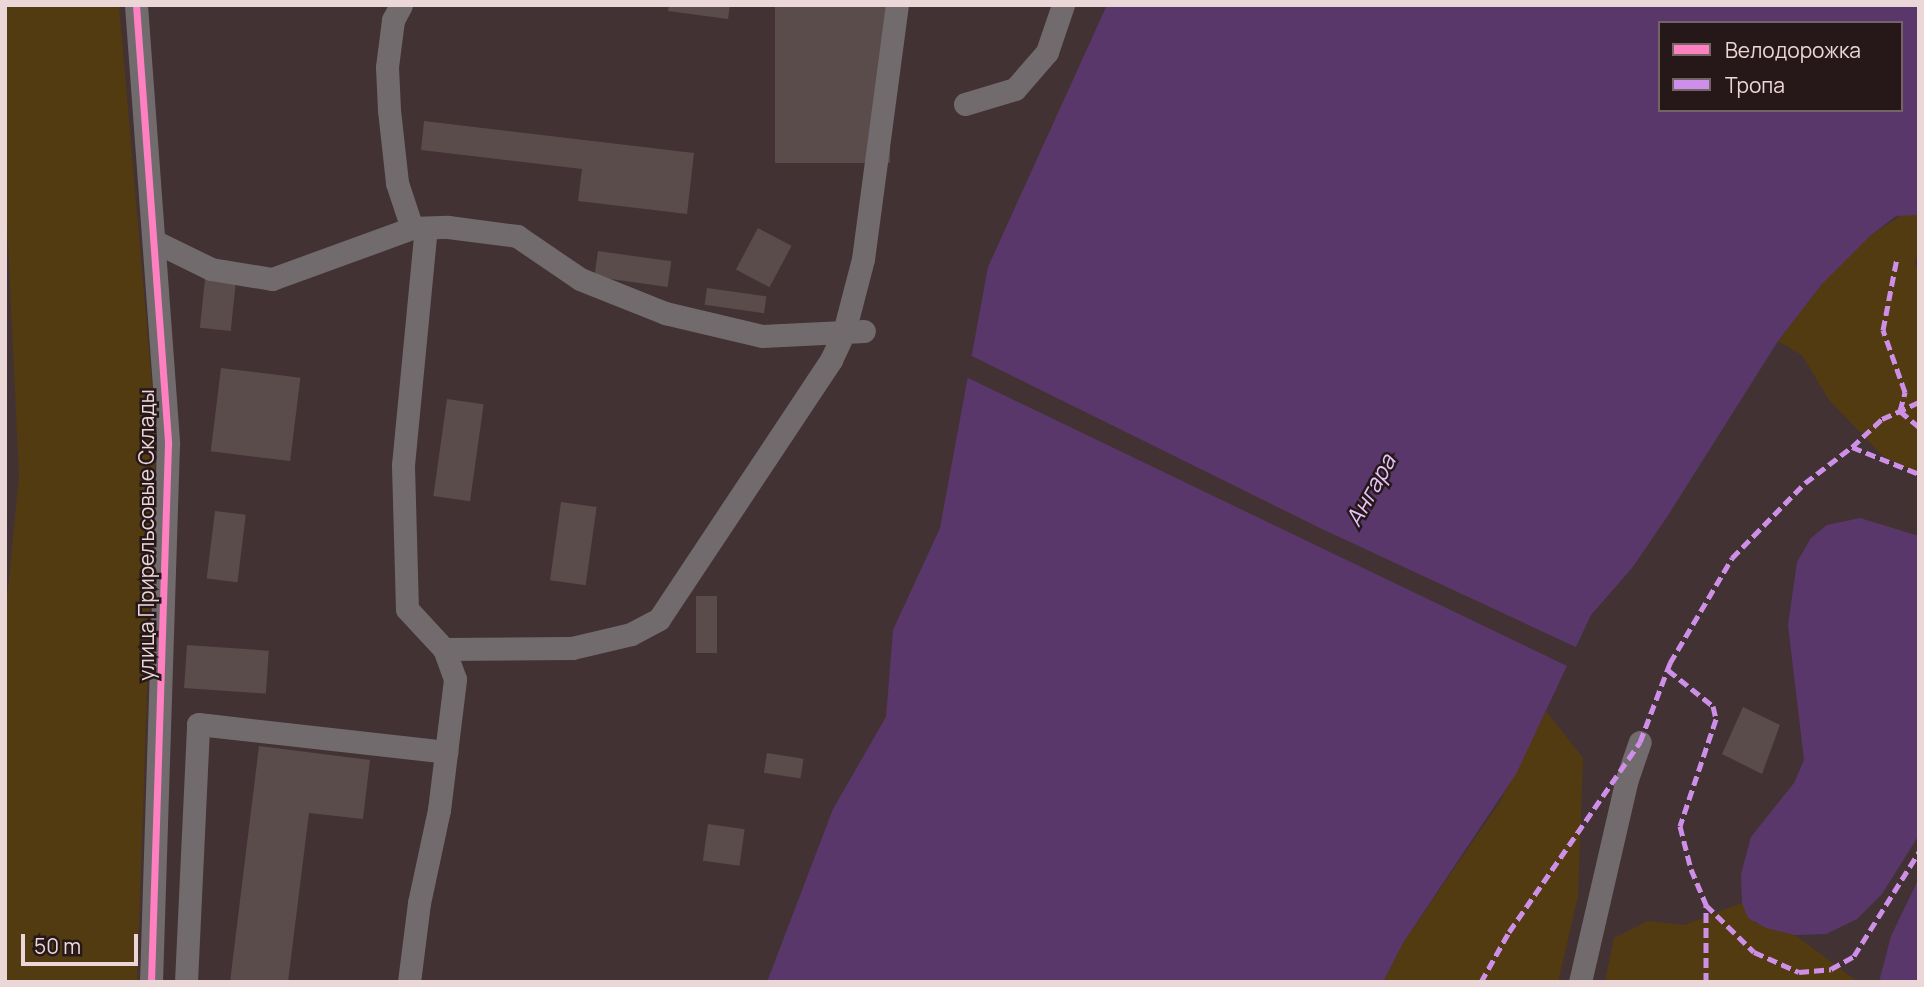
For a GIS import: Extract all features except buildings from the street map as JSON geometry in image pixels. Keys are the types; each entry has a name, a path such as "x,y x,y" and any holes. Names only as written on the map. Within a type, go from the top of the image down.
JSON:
{"street":[{"name":"улица Прирельсовые Склады","path":"136,5 156,242 168,444 151,982"},
{"path":"401,5 393,20 387,67 389,110 397,183 419,228 403,465 407,609 444,649 455,679 409,982"},
{"path":"444,649 572,648 631,634 659,619 854,331 897,5"},
{"path":"965,104 1015,89 1047,52 1063,5"},
{"path":"156,242 211,269 272,279 419,228 517,236 580,279 665,313 762,336 854,331"},
{"path":"186,982 198,724 446,752"},
{"path":"1580,982 1627,779 1640,742"}],"shaded area":[{"path":"5,5 119,5 156,432 137,982 5,982 5,620 19,476 5,180"},
{"path":"1905,213 1919,215 1919,253 1914,263 1919,271 1919,474 1883,456 1829,400 1802,355 1778,341 1822,284 1870,236"},
{"path":"1546,711 1583,758 1578,896 1558,982 1383,982 1403,943 1500,802"},
{"path":"1742,903 1755,923 1795,935 1858,982 1605,982 1614,938 1648,921 1684,925"}],"water":[{"name":"Ангара","path":"1107,5 1919,5 1919,215 1896,216 1870,236 1822,284 1778,341 1667,517 1632,568 1591,615 1516,774 1403,943 1383,982 767,982 833,809 886,717 893,630 940,528 988,267"},
{"path":"1860,518 1919,536 1919,835 1882,894 1857,919 1826,934 1795,935 1766,928 1748,918 1742,903 1741,874 1751,837 1794,783 1804,760 1788,625 1797,562 1811,538 1827,525"},
{"path":"1919,878 1919,982 1879,982 1891,936"}],"pier":[{"path":"970,355 1322,529 1578,648 1569,667 966,377"}],"marked path":[{"path":"1852,447 1882,419 1900,411 1905,392 1883,330 1897,258"},
{"path":"1919,402 1900,411 1919,427"},
{"path":"1481,982 1509,932 1640,742 1670,663 1732,558 1805,483 1852,447 1919,474"},
{"path":"1668,670 1713,706 1716,719 1680,826 1691,869 1706,905 1754,952 1799,972 1831,969 1854,956 1919,852"},
{"path":"1706,905 1706,982"}],"cycle path":[{"path":"136,5 168,444 151,982"}]}
